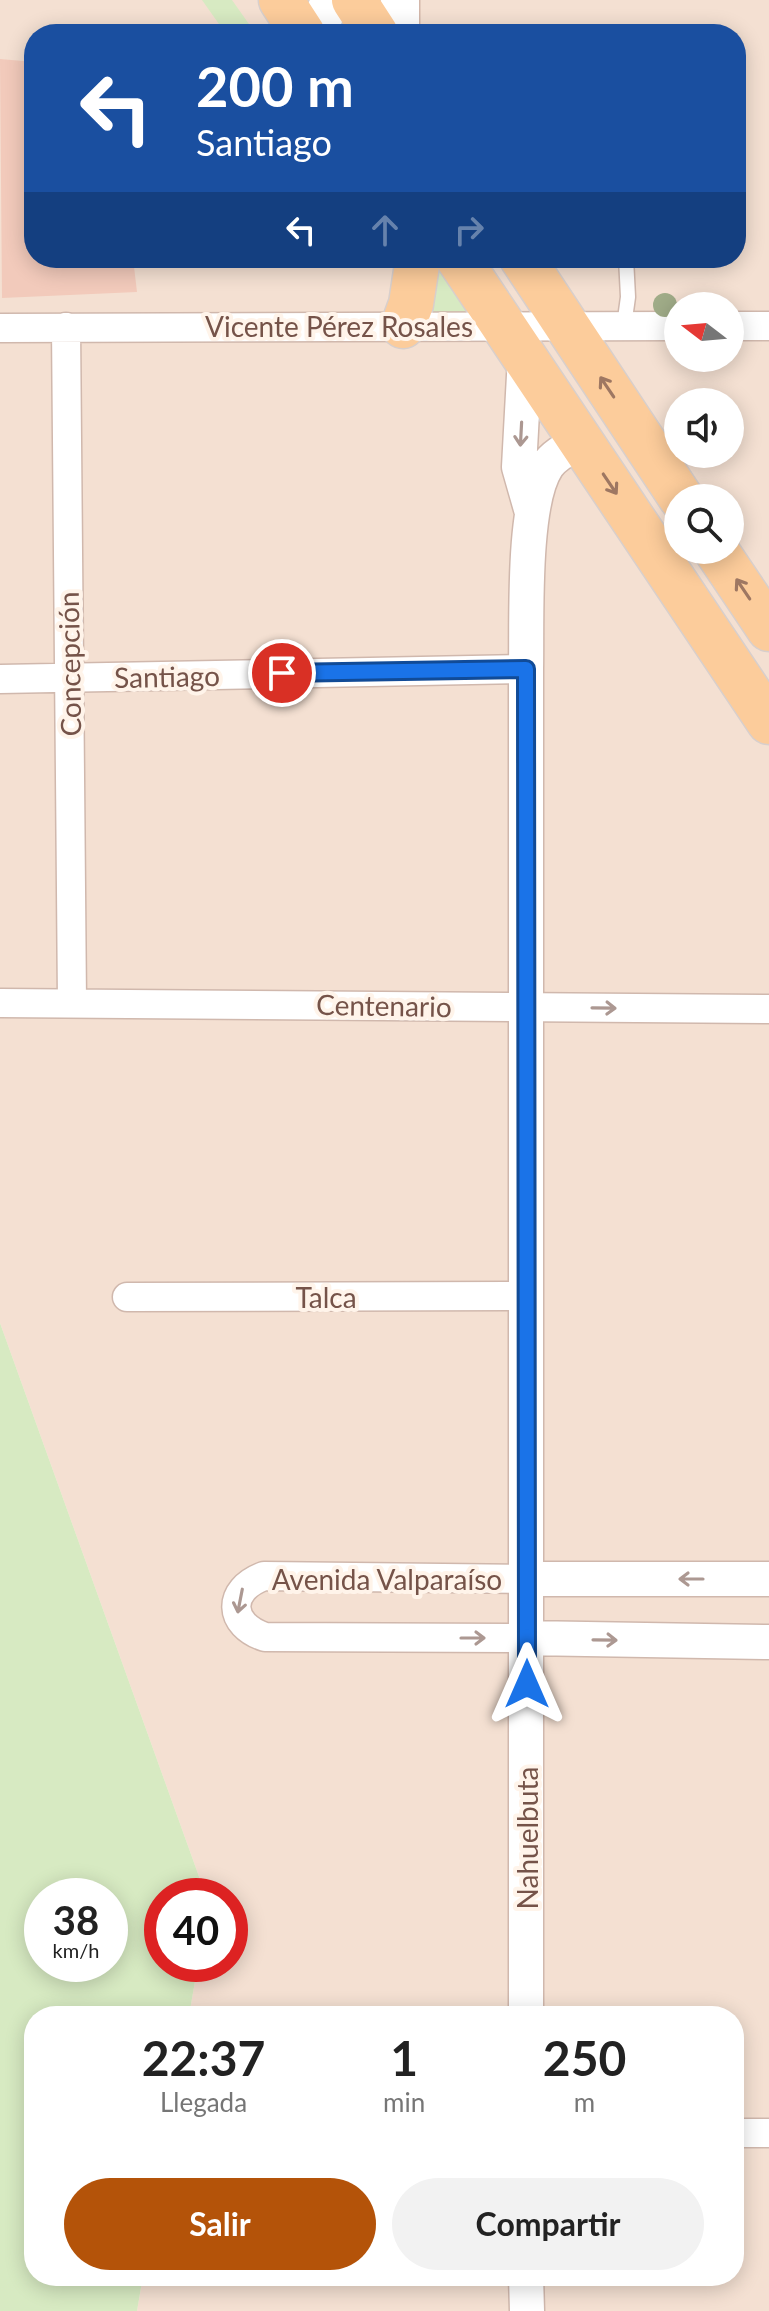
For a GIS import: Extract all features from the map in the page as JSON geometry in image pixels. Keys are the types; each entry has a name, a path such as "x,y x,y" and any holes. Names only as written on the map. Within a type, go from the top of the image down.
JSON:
{"main road":[{"path":"281,0 297,24"},
{"path":"321,24 330,0"},
{"path":"354,0 370,24"},
{"path":"400,0 400,24"},
{"path":"403,326 411,304 416,268"},
{"path":"465,268 769,722"},
{"path":"532,268 566,326 672,484"},
{"path":"725,564 769,629"}],"street":[{"name":"Vicente Pérez Rosales","path":"0,328 403,326 515,341 566,326 664,326"},
{"path":"744,326 769,326"},
{"name":"Concepción","path":"66,327 72,1002"},
{"name":"Nahuelbuta","path":"515,341 519,467 531,509 526,669 526,2006"},
{"name":"Nahuelbuta","path":"531,509 548,464 558,454 581,441"},
{"name":"Santiago","path":"0,679 526,669"},
{"name":"Centenario","path":"0,1003 769,1009"},
{"name":"Talca","path":"127,1297 526,1296"},
{"name":"Avenida Valparaíso","path":"769,1579 264,1576 249,1581 241,1589 237,1608 237,1618 245,1628 265,1637 769,1642"},
{"path":"744,2133 769,2133"},
{"path":"526,2286 527,2311"}],"lane":[{"path":"624,326 628,297 627,268"}],"shaded area":[{"path":"0,0 769,0 769,2311 137,2311 141,2286 744,2286 744,2006 191,2006 195,1982 248,1982 248,1878 200,1878 0,1323"}],"green space":[{"path":"202,0 232,0 249,24 219,24"},
{"path":"436,268 444,268 469,313 425,312"},
{"path":"0,1323 200,1878 144,1878 144,1982 195,1982 191,2006 24,2006 24,2286 141,2286 137,2311 0,2311"}],"building":[{"path":"0,59 24,61 24,268 134,268 137,292 2,298"}],"route":[{"path":"282,673 526,669 527,1684"}]}
